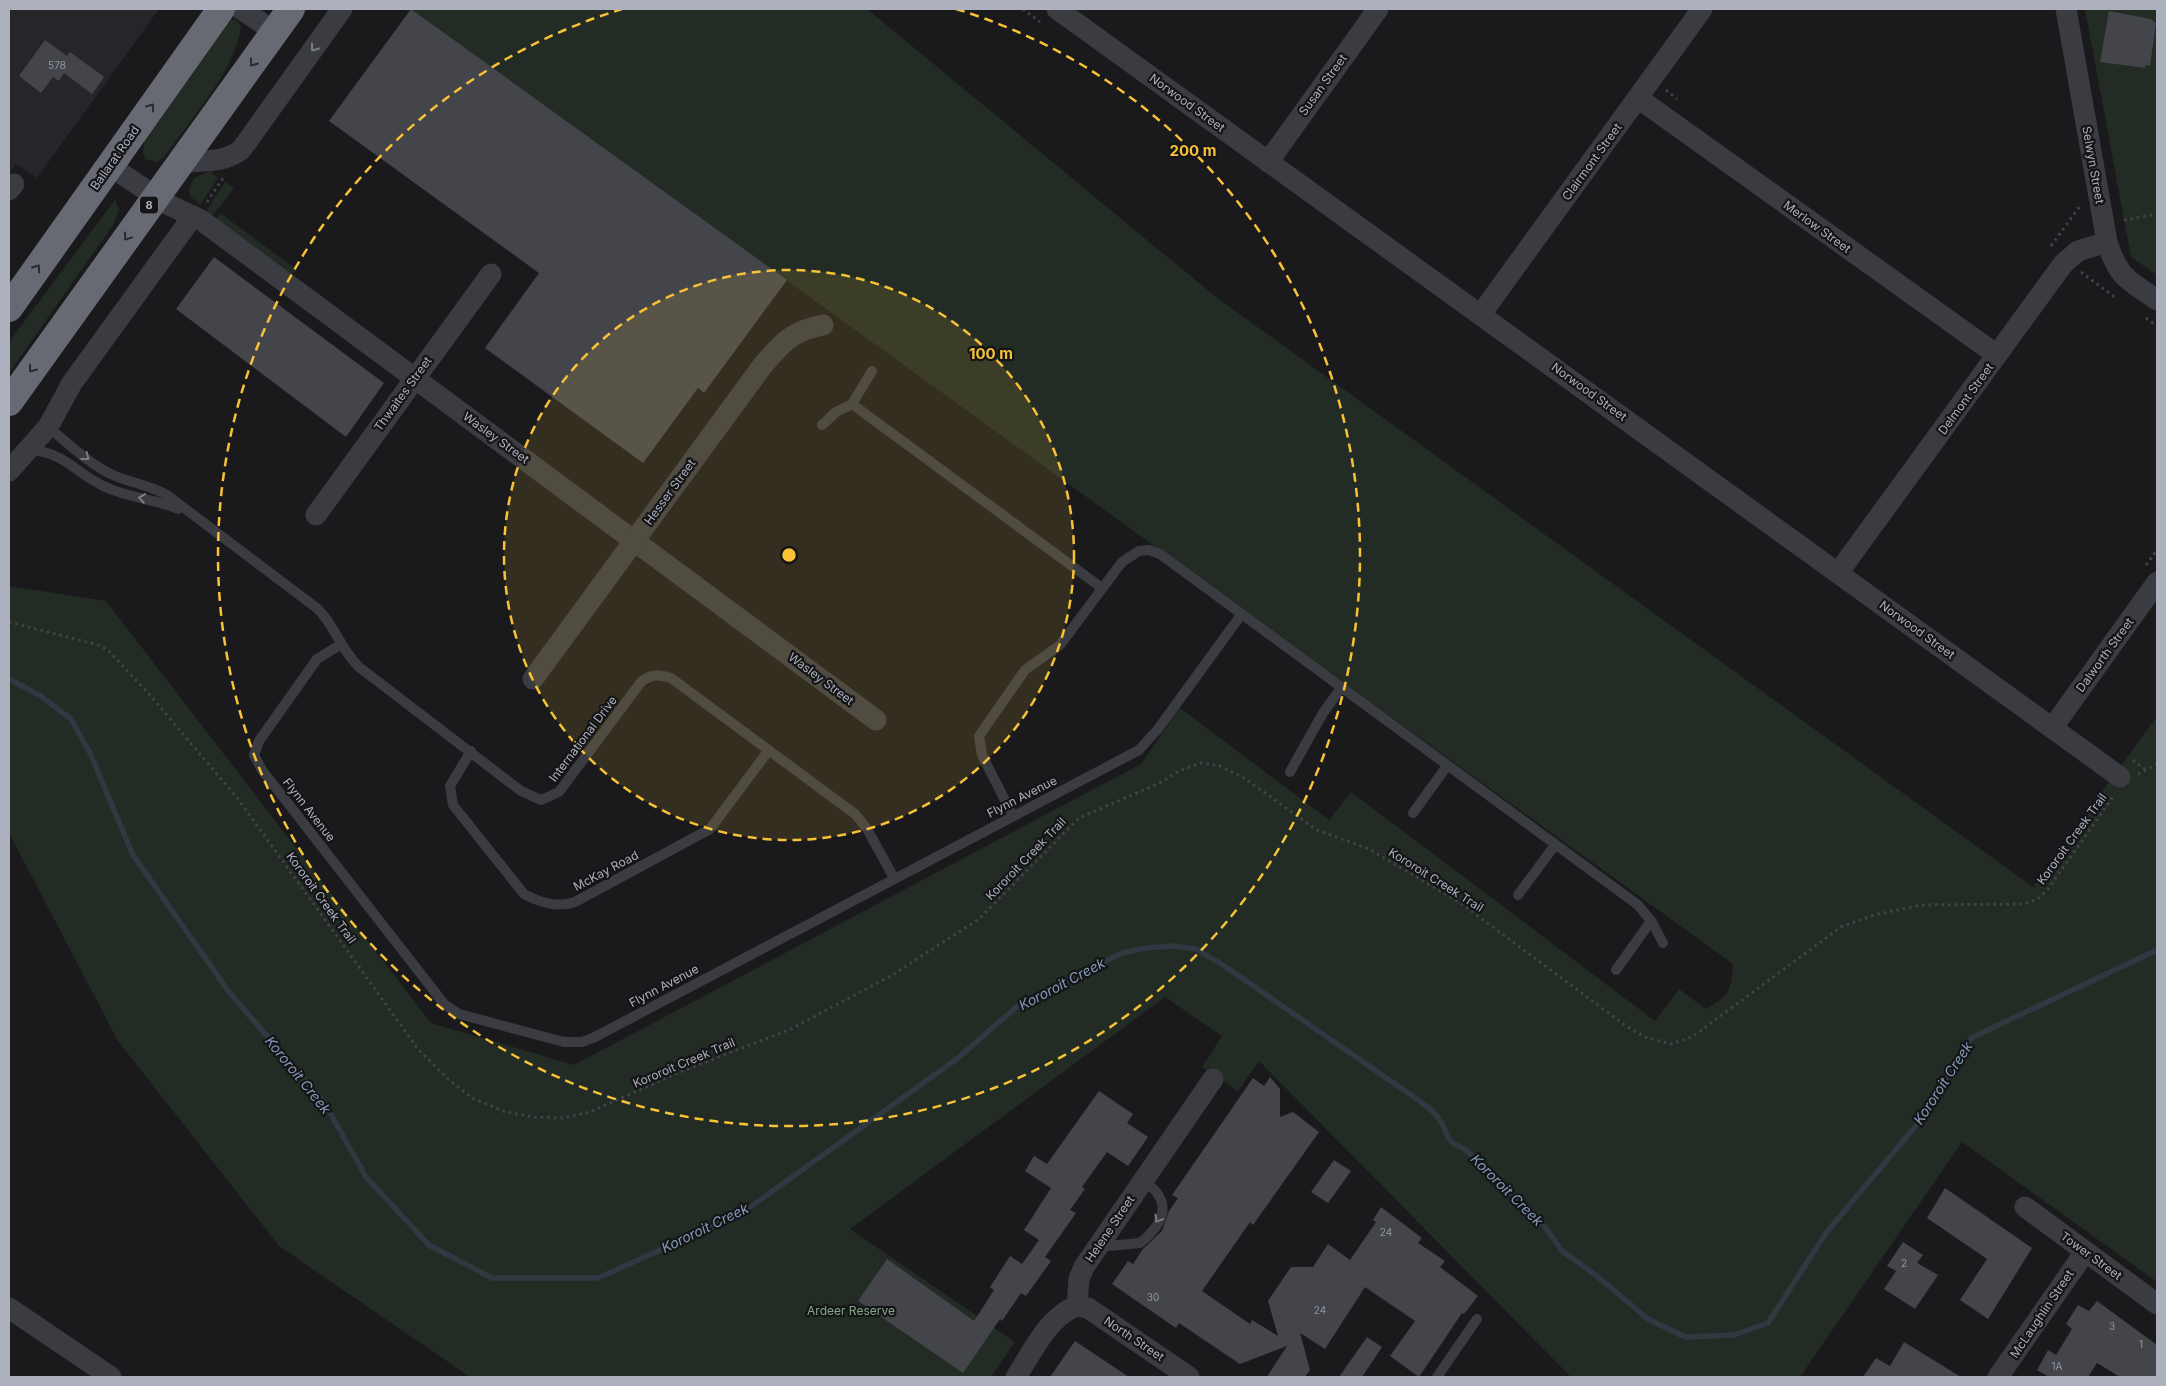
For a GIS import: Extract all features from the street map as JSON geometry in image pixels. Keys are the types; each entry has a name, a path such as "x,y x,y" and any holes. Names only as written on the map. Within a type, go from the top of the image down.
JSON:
{"highway":[{"name":"Ballarat Road","path":"9,308 221,9"},
{"name":"8","path":"9,402 291,9"}],"street":[{"path":"241,9 275,32"},
{"path":"182,162 218,161 232,157 241,150 342,9"},
{"name":"Norwood Street","path":"1058,9 2125,780"},
{"name":"Susan Street","path":"1268,162 1378,9"},
{"name":"Clairmont Street","path":"1481,314 1702,9"},
{"name":"Selwyn Street","path":"2066,9 2107,242 2114,266 2123,276 2157,300"},
{"name":"Merlow Street","path":"1638,98 1997,356"},
{"name":"Wasley Street","path":"110,166 155,197 193,216 876,720"},
{"path":"9,471 17,460 30,450 48,427 72,383 193,216"},
{"name":"Delmont Street","path":"1838,573 2063,264 2078,252 2107,242"},
{"name":"Thwaites Street","path":"316,515 491,274"},
{"name":"Hesser Street","path":"533,678 763,365 782,343 804,329 823,325"},
{"name":"Dalworth Street","path":"2053,727 2152,574"},
{"name":"Helene Street","path":"1077,1306 1079,1278 1097,1247 1213,1079"},
{"name":"Tower Street","path":"2025,1207 2157,1304"},
{"name":"McLaughlin Street","path":"1998,1377 2085,1252"},
{"path":"1016,1377 1051,1325 1063,1312 1077,1306"},
{"name":"North Street","path":"1077,1306 1088,1308 1189,1377"},
{"path":"9,1308 111,1377"}],"lane":[{"path":"822,424 836,412 852,404 872,371"},
{"path":"852,404 1102,588"},
{"name":"International Drive","path":"48,427 99,467 114,475 151,486 318,609 332,626 340,645 359,667 521,791 541,800 559,792 641,682 652,675 662,675 671,678 770,750 862,821 894,878"},
{"name":"International Drive","path":"30,450 53,453 91,479 117,493 160,502 188,513"},
{"path":"1013,816 982,755 979,736 1025,670 1060,645 1102,588 1130,555 1139,551 1149,550 1160,554 1638,905 1651,921 1663,943"},
{"name":"Flynn Avenue","path":"340,645 317,659 258,741 254,755 262,770 445,1005 459,1014 564,1042 582,1042 1139,750 1158,730 1241,615"},
{"path":"1290,772 1323,713 1341,688"},
{"name":"McKay Road","path":"471,751 450,786 453,805 524,894 542,902 559,906 575,902 702,835 716,822 770,750"},
{"path":"1413,813 1447,766"},
{"path":"1518,896 1556,845"},
{"path":"1616,970 1651,921"},
{"path":"1097,1247 1140,1243 1152,1230 1164,1210 1163,1201 1154,1188 1144,1180"},
{"path":"1437,1377 1477,1319"}],"path":[{"path":"1671,83 1666,91 1681,102"},
{"path":"193,216 203,208 241,150"},
{"path":"2046,253 2080,206 2078,196"},
{"path":"2152,574 2157,550"},
{"name":"Kororoit Creek Trail","path":"9,622 98,645 108,650 149,694 238,798 418,1049 449,1080 472,1098 503,1111 533,1117 564,1118 590,1112 675,1074 791,1029 894,974 979,919 1079,818 1162,782 1179,771 1201,763 1220,766 1244,778 1317,830 1377,854 1459,902 1546,970 1626,1026 1646,1037 1671,1044 1692,1037 1841,927 1874,915 1921,905 2024,904 2038,899 2048,889 2106,804 2125,780 2157,764"}],"shaded area":[{"path":"9,9 159,9 37,178 16,164 9,173"}],"green space":[{"name":"Ardeer Reserve","path":"411,9 867,9 1216,297 2033,887 2157,716 2157,1282 1962,1142 1800,1377 1571,1377 1259,1061 1238,1091 1202,1067 1222,1036 1165,997 850,1229 1015,1342 991,1377 470,1377 279,1246 118,1041 9,833 9,586 106,601 431,1023 574,1065 1141,764 1180,708 1329,820 1351,792 1655,1021 1679,989 1706,1009 1720,1000 1725,996 1730,987 1733,964"},
{"path":"2085,9 2157,9 2157,275 2131,257"},
{"path":"235,19 241,25 238,41 222,76 164,157 157,162 146,159 143,153 144,140 227,22"},
{"path":"210,171 218,178 200,205 190,196 189,189 194,178"},
{"path":"225,182 234,188 214,214 211,214 207,210"},
{"path":"115,200 119,210 113,225 9,373 9,342"},
{"path":"220,213 297,270 292,274 216,219"}],"building":[{"path":"411,9 787,280 704,393 698,388 643,463 485,348 539,273 329,121"},
{"path":"2109,11 2151,19 2156,23 2150,66 2145,65 2146,68 2100,62"},
{"path":"45,40 67,56 70,52 104,77 92,94 64,73 59,81 53,77 41,93 19,76"},
{"path":"214,257 384,383 346,437 176,309"},
{"path":"1270,1077 1280,1089 1280,1117 1293,1112 1319,1132 1253,1225 1250,1222 1202,1291 1250,1324 1252,1320 1278,1336 1268,1301 1291,1267 1313,1267 1328,1244 1350,1260 1376,1222 1373,1220 1381,1207 1422,1238 1418,1243 1445,1261 1440,1267 1478,1296 1464,1314 1462,1313 1419,1377 1390,1356 1415,1321 1365,1287 1325,1349 1300,1333 1310,1370 1305,1377 1267,1377 1287,1346 1240,1364 1179,1323 1176,1328 1112,1284 1128,1261 1133,1264 1143,1249 1162,1231 1169,1211 1178,1198 1172,1195 1253,1078 1264,1086"},
{"path":"1099,1091 1133,1114 1127,1123 1148,1137 1128,1166 1107,1152 1082,1187 1085,1189 1070,1210 1076,1213 1045,1257 1051,1261 1026,1296 1021,1293 1002,1321 1000,1319 963,1373 858,1301 887,1259 974,1321 994,1290 990,1287 1010,1256 1022,1264 1039,1240 1024,1230 1051,1188 1025,1171 1034,1156 1047,1164"},
{"path":"1334,1160 1351,1171 1328,1203 1311,1192"},
{"path":"1945,1188 2032,1248 1988,1319 1960,1300 1987,1259 1927,1218"},
{"path":"1903,1242 1923,1255 1917,1263 1938,1275 1915,1309 1884,1289 1896,1271 1887,1266"},
{"path":"2097,1301 2157,1345 2157,1377 2120,1377 2097,1363 2088,1377 2049,1377 2037,1370 2048,1350 2056,1355 2072,1329 2066,1324 2078,1305 2089,1311"},
{"path":"1367,1337 1382,1347 1362,1377 1339,1377"},
{"path":"1075,1341 1129,1377 1050,1377"},
{"path":"1904,1342 1961,1377 1863,1377 1876,1358 1890,1366"}],"waterway":[{"name":"Kororoit Creek","path":"9,679 39,695 71,719 90,753 133,855 229,992 324,1102 366,1177 429,1245 492,1278 598,1278 742,1213 958,1058 1021,1003 1122,953 1146,948 1173,946 1196,949 1223,965 1427,1106 1435,1113 1449,1139 1466,1150 1540,1220 1562,1251 1593,1273 1648,1319 1685,1337 1734,1335 1768,1323 1826,1233 1924,1116 1971,1038 2157,950"}]}
